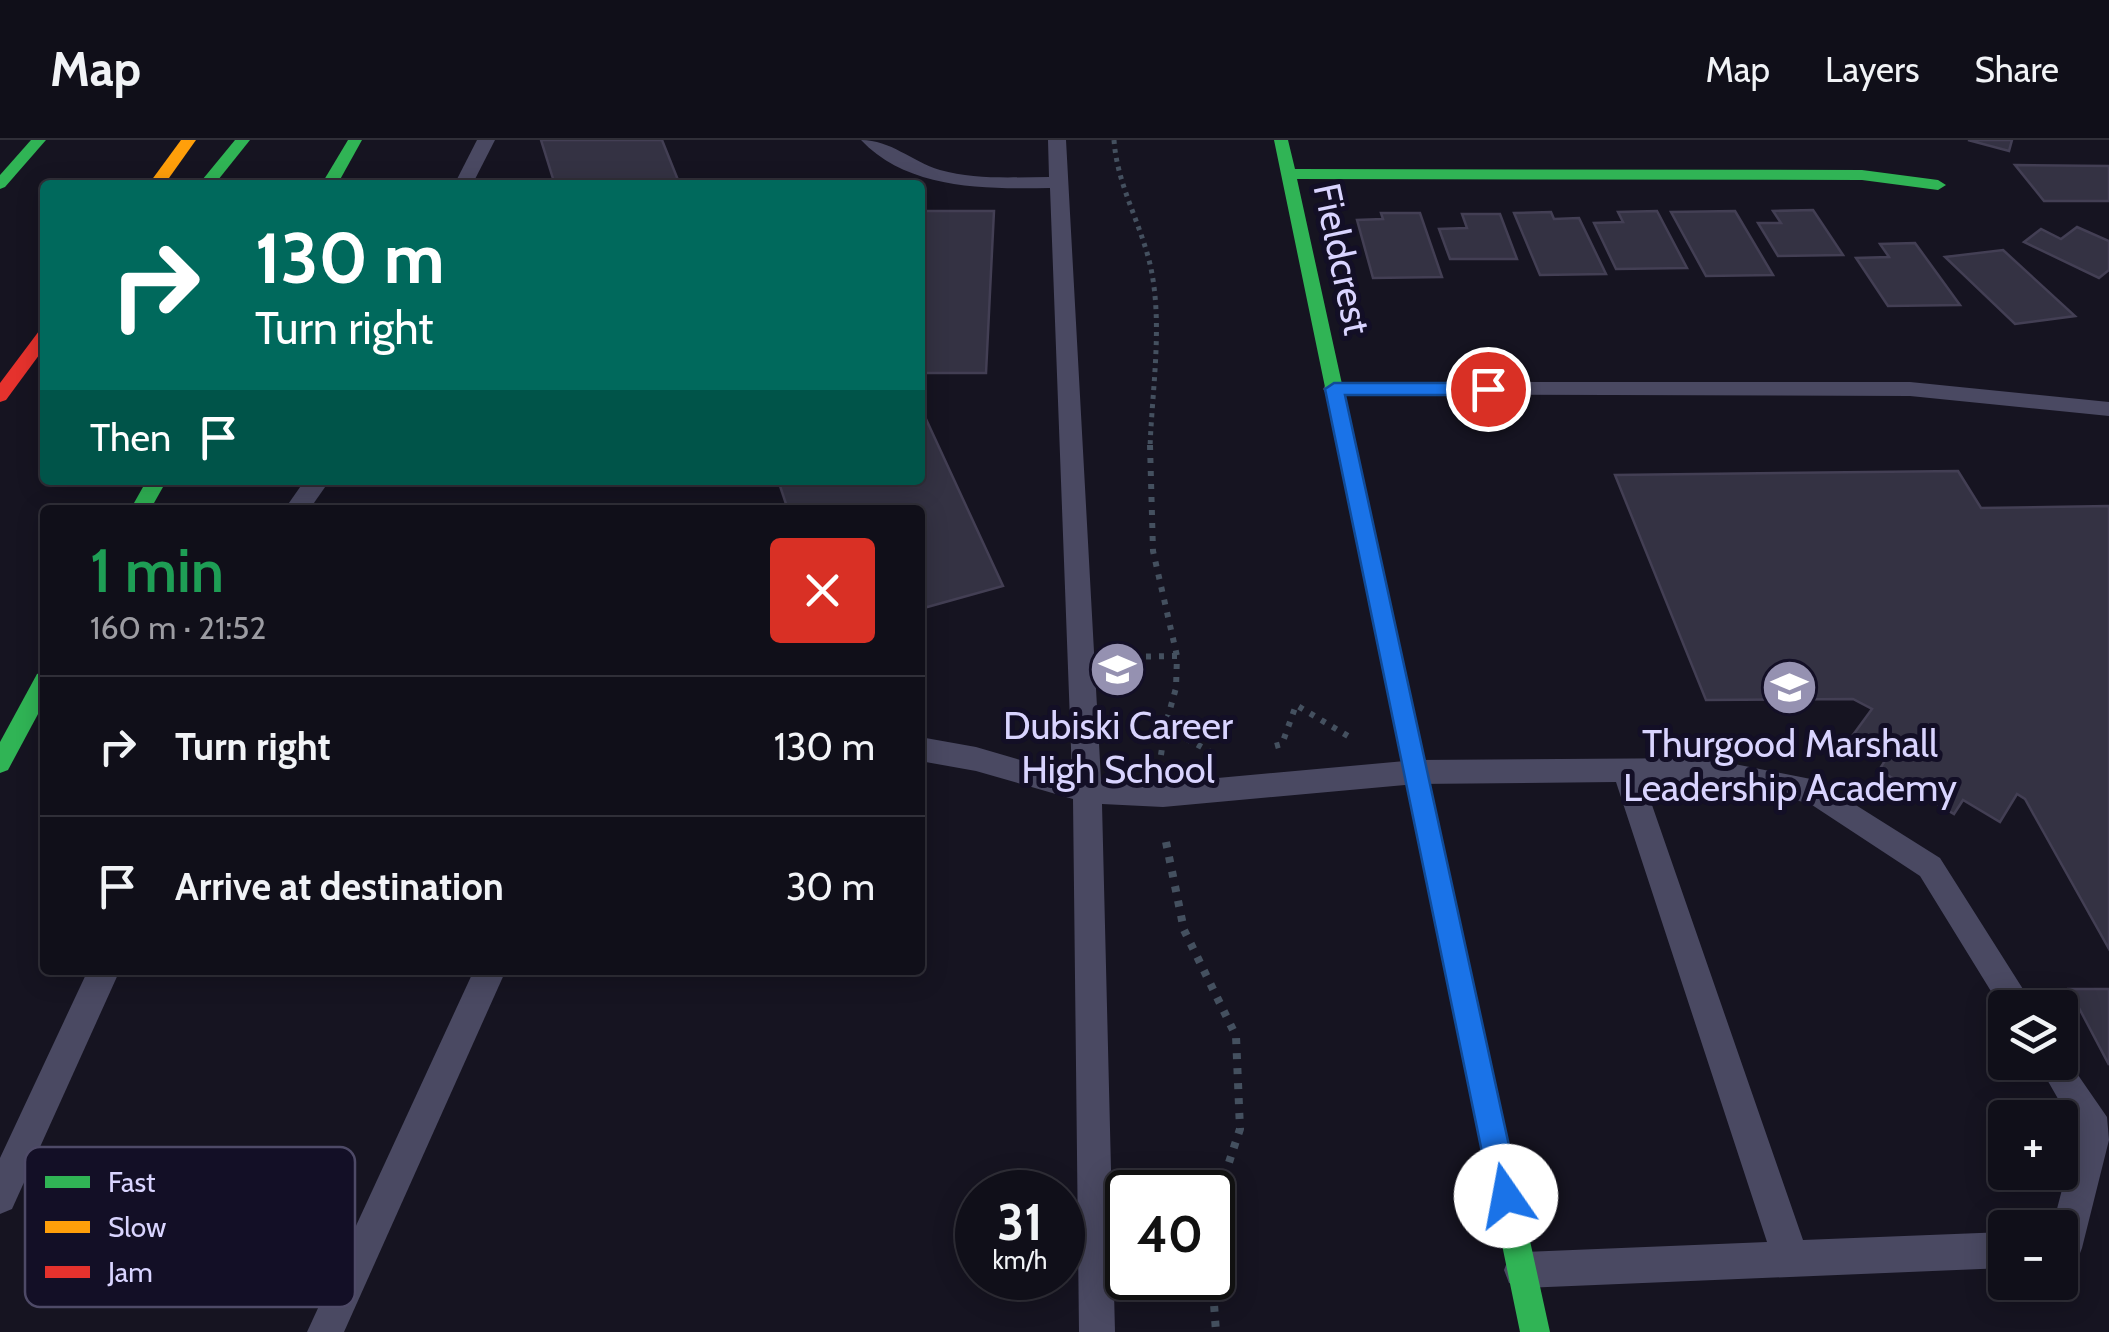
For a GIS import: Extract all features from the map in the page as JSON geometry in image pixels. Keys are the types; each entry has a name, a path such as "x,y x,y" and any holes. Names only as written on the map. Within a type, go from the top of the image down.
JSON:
{"main road":[{"path":"0,184 39,140"},
{"path":"160,180 189,140"},
{"path":"210,180 242,140"},
{"path":"332,180 355,140"},
{"name":"Fieldcrest","path":"1281,140 1535,1332"},
{"path":"1288,174 1862,175 1938,185"},
{"path":"0,396 40,342"},
{"path":"0,418 40,375"},
{"path":"0,763 40,689"}],"lane":[{"path":"466,180 486,140"},
{"path":"870,140 920,173 968,183 1057,182"},
{"path":"1057,140 1087,791 1097,1332"},
{"path":"1334,389 1910,389 2108,407"},
{"path":"300,505 315,485"},
{"path":"925,750 976,759 1087,791 1162,795 1416,772 1704,770 1816,792 1930,867 2007,990"},
{"path":"1626,771 1792,1258"},
{"path":"0,1197 102,975"},
{"path":"355,1264 488,975"},
{"path":"2064,1080 2095,1128 2074,1210"},
{"path":"1521,1270 1988,1251"},
{"path":"324,1332 335,1307"}],"path":[{"path":"1114,140 1116,170 1134,210 1149,261 1155,309 1149,482 1152,534 1176,656 1176,688 1161,755"},
{"path":"1103,658 1176,656"},
{"path":"1269,748 1282,744 1296,705 1348,736"},
{"path":"1165,727 1203,750 1216,752"},
{"path":"1166,842 1184,930 1236,1036 1240,1129 1226,1170"},
{"path":"1214,1300 1216,1332"}],"building":[{"path":"541,140 662,140 678,180 553,180"},
{"path":"1968,140 2012,140 2009,151"},
{"path":"2015,165 2109,166 2109,201 2044,201"},
{"path":"1813,210 1843,255 1778,256 1758,223 1781,223 1773,211"},
{"path":"925,211 994,211 986,373 925,373"},
{"path":"1657,211 1687,268 1616,269 1594,223 1623,222 1618,212"},
{"path":"1735,211 1773,275 1706,276 1671,212"},
{"path":"1551,212 1554,219 1579,218 1606,274 1540,275 1514,213"},
{"path":"1381,213 1420,213 1442,277 1373,278 1357,220 1383,219"},
{"path":"1462,214 1500,214 1517,259 1450,259 1439,229 1467,228"},
{"path":"2077,227 2109,241 2109,270 2099,278 2024,242 2041,229 2061,239"},
{"path":"1915,243 1960,305 1888,306 1856,258 1889,257 1880,244"},
{"path":"2003,250 2075,316 2015,324 1945,257"},
{"path":"925,417 1003,586 925,608 925,505 786,505 780,485 925,485"},
{"path":"1958,471 1981,508 2109,506 2109,949 2025,799 2017,794 2000,822 1963,800 1954,814 1879,770 1888,756 1853,735 1872,709 1853,699 1706,700 1615,475"},
{"path":"2109,989 2109,1065 2078,1006 2078,990 2070,990"}],"traffic: fast":[{"path":"0,184 39,140"},
{"path":"210,180 243,140"},
{"path":"332,180 355,140"},
{"path":"1281,140 1535,1332"},
{"path":"1288,174 1862,175 1938,185"},
{"path":"143,505 154,485"},
{"path":"0,763 40,689"}],"traffic: slow":[{"path":"160,180 189,140"}],"traffic: jam":[{"path":"0,396 40,342"}],"place":[{"name":"Dubiski Career High School","path":"1118,669"},
{"name":"Thurgood Marshall Leadership Academy","path":"1790,687"}],"route":[{"path":"1488,389 1334,389 1506,1196"}]}
